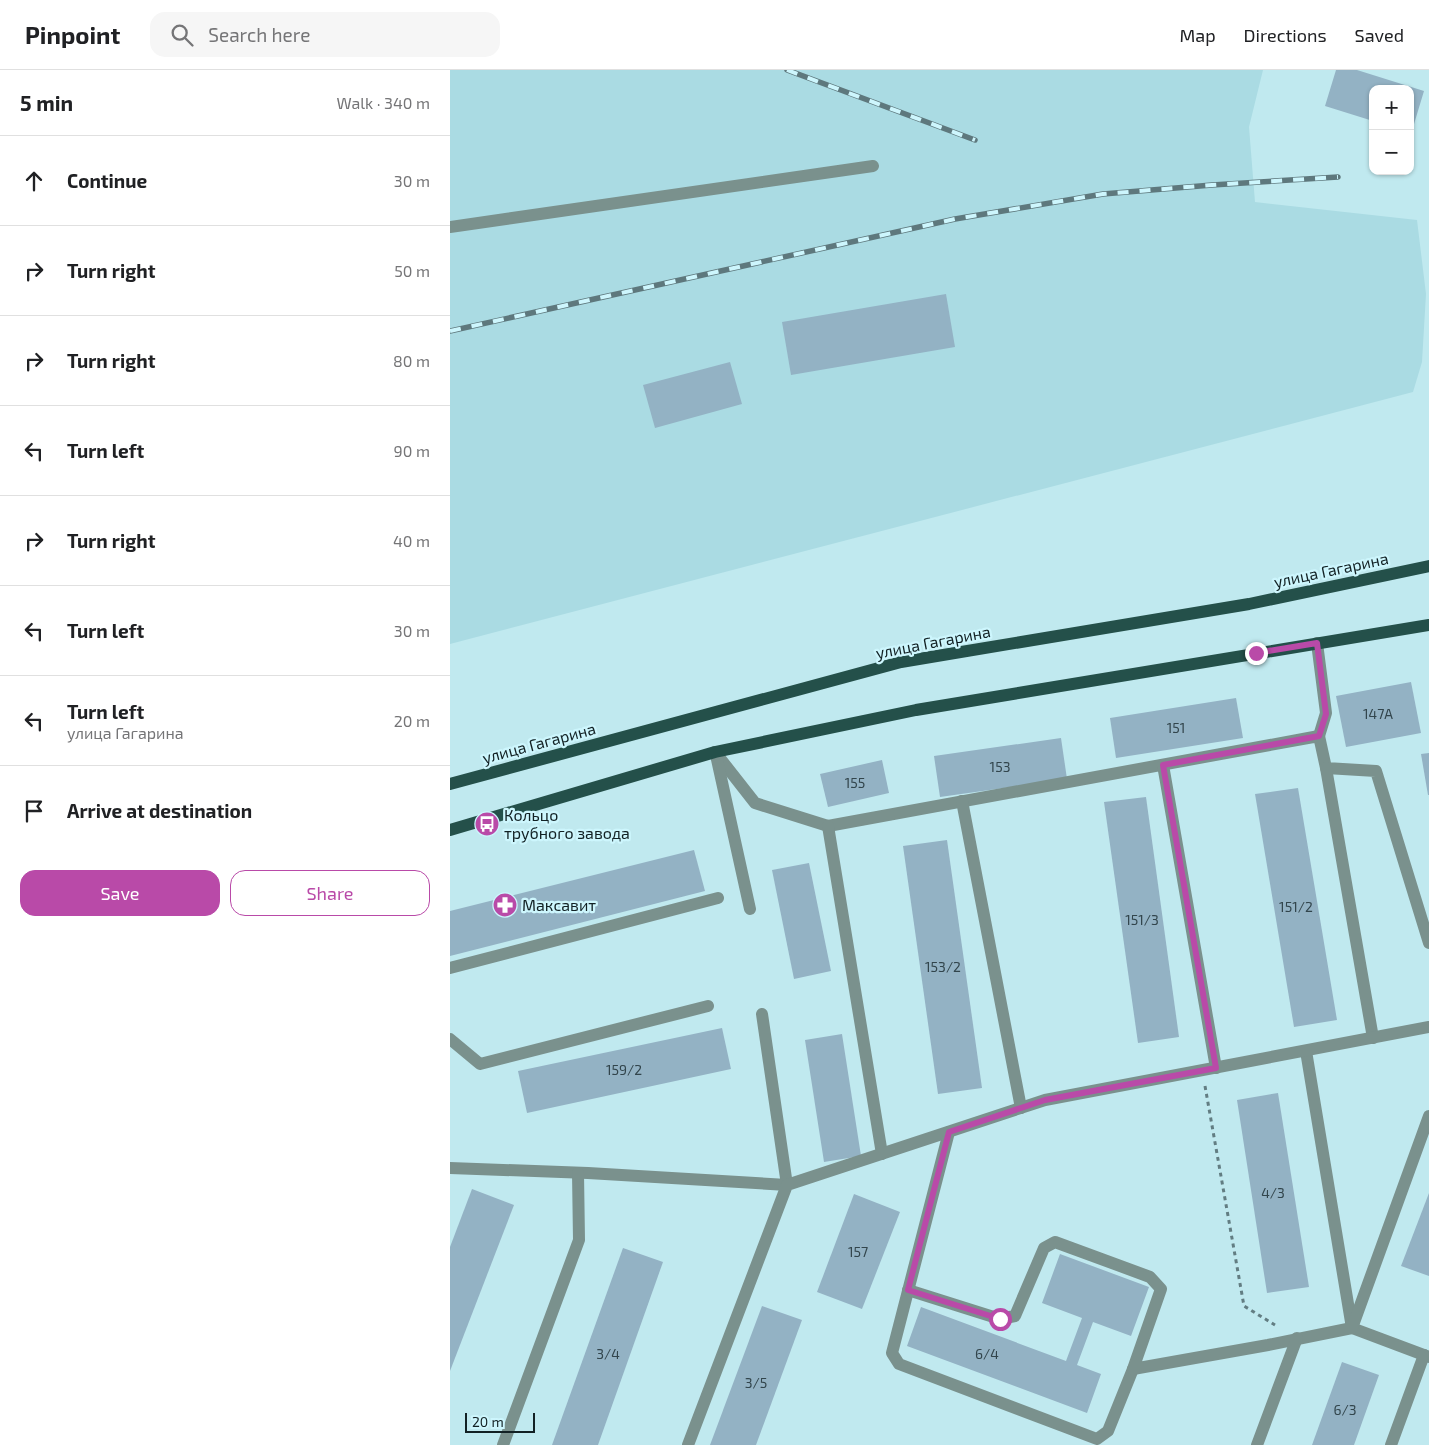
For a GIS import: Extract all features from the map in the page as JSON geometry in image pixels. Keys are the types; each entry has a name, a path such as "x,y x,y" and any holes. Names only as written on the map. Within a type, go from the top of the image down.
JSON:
{"main road":[{"name":"улица Гагарина","path":"450,784 901,662 1249,604 1429,566"},
{"path":"450,830 715,752 916,710 1429,625"}],"lane":[{"path":"450,227 873,166"},
{"path":"1317,643 1326,714 1319,736 1373,1038"},
{"path":"715,752 755,803 828,826 1319,736"},
{"path":"715,752 750,909"},
{"path":"1163,765 1216,1068"},
{"path":"1326,768 1376,771 1429,943"},
{"path":"962,802 1021,1108"},
{"path":"828,826 882,1154"},
{"path":"450,968 718,898"},
{"path":"450,1038 480,1064 708,1006"},
{"path":"688,1445 787,1185 762,1014"},
{"path":"450,1168 787,1185 1045,1100 1429,1027"},
{"path":"1306,1051 1352,1328"},
{"path":"1352,1328 1429,1116"},
{"path":"908,1290 1000,1319 1015,1316 1044,1248 1055,1242 1150,1278 1161,1289 1133,1369 1108,1431 1097,1439 899,1364 892,1353 908,1290 949,1132"},
{"path":"503,1445 579,1240 578,1173"},
{"path":"1133,1369 1352,1328 1426,1356 1391,1445"},
{"path":"1257,1445 1297,1338"}],"path":[{"path":"1202,1070 1244,1306 1297,1338"}],"shaded area":[{"path":"450,70 1263,70 1249,127 1255,202 1417,220 1426,294 1422,362 1413,392 450,644"}],"building":[{"path":"1336,70 1357,70 1405,85 1369,85 1369,120 1325,106"},
{"path":"1414,88 1424,91 1414,124"},
{"path":"946,294 955,347 791,375 782,322"},
{"path":"730,362 742,404 655,428 643,385"},
{"path":"1411,682 1421,733 1346,747 1336,696"},
{"path":"1236,698 1243,738 1116,758 1110,718"},
{"path":"1061,738 1067,779 940,797 934,756"},
{"path":"1429,753 1429,795 1428,795 1421,754"},
{"path":"882,760 889,793 828,807 820,774"},
{"path":"1298,788 1337,1020 1294,1027 1255,794"},
{"path":"1146,797 1179,1037 1138,1043 1104,802"},
{"path":"947,840 982,1088 938,1094 903,846"},
{"path":"694,850 705,891 450,956 450,911"},
{"path":"809,863 831,971 794,979 772,870"},
{"path":"722,1028 731,1069 527,1113 518,1071"},
{"path":"842,1034 861,1156 824,1162 805,1040"},
{"path":"1278,1093 1309,1287 1267,1293 1237,1100"},
{"path":"472,1189 514,1205 450,1371 450,1247"},
{"path":"1429,1193 1429,1276 1401,1266"},
{"path":"854,1194 900,1212 862,1309 817,1292"},
{"path":"623,1248 663,1262 598,1445 552,1445"},
{"path":"1060,1254 1149,1287 1131,1336 1093,1322 1077,1365 1101,1374 1087,1413 907,1346 921,1307 1066,1361 1082,1318 1042,1303"},
{"path":"762,1306 802,1320 756,1445 710,1445"},
{"path":"1342,1362 1379,1375 1354,1445 1312,1445"}],"railway":[{"path":"787,70 975,140"},
{"path":"450,331 955,219 1103,194 1338,177"}],"place":[{"name":"Кольцо трубного завода","path":"487,824"},
{"name":"Максавит","path":"505,905"}],"route":[{"path":"1000,1319 908,1290 949,1132 1045,1100 1216,1068 1163,765 1319,736 1326,714 1317,643 1256,653"}]}
